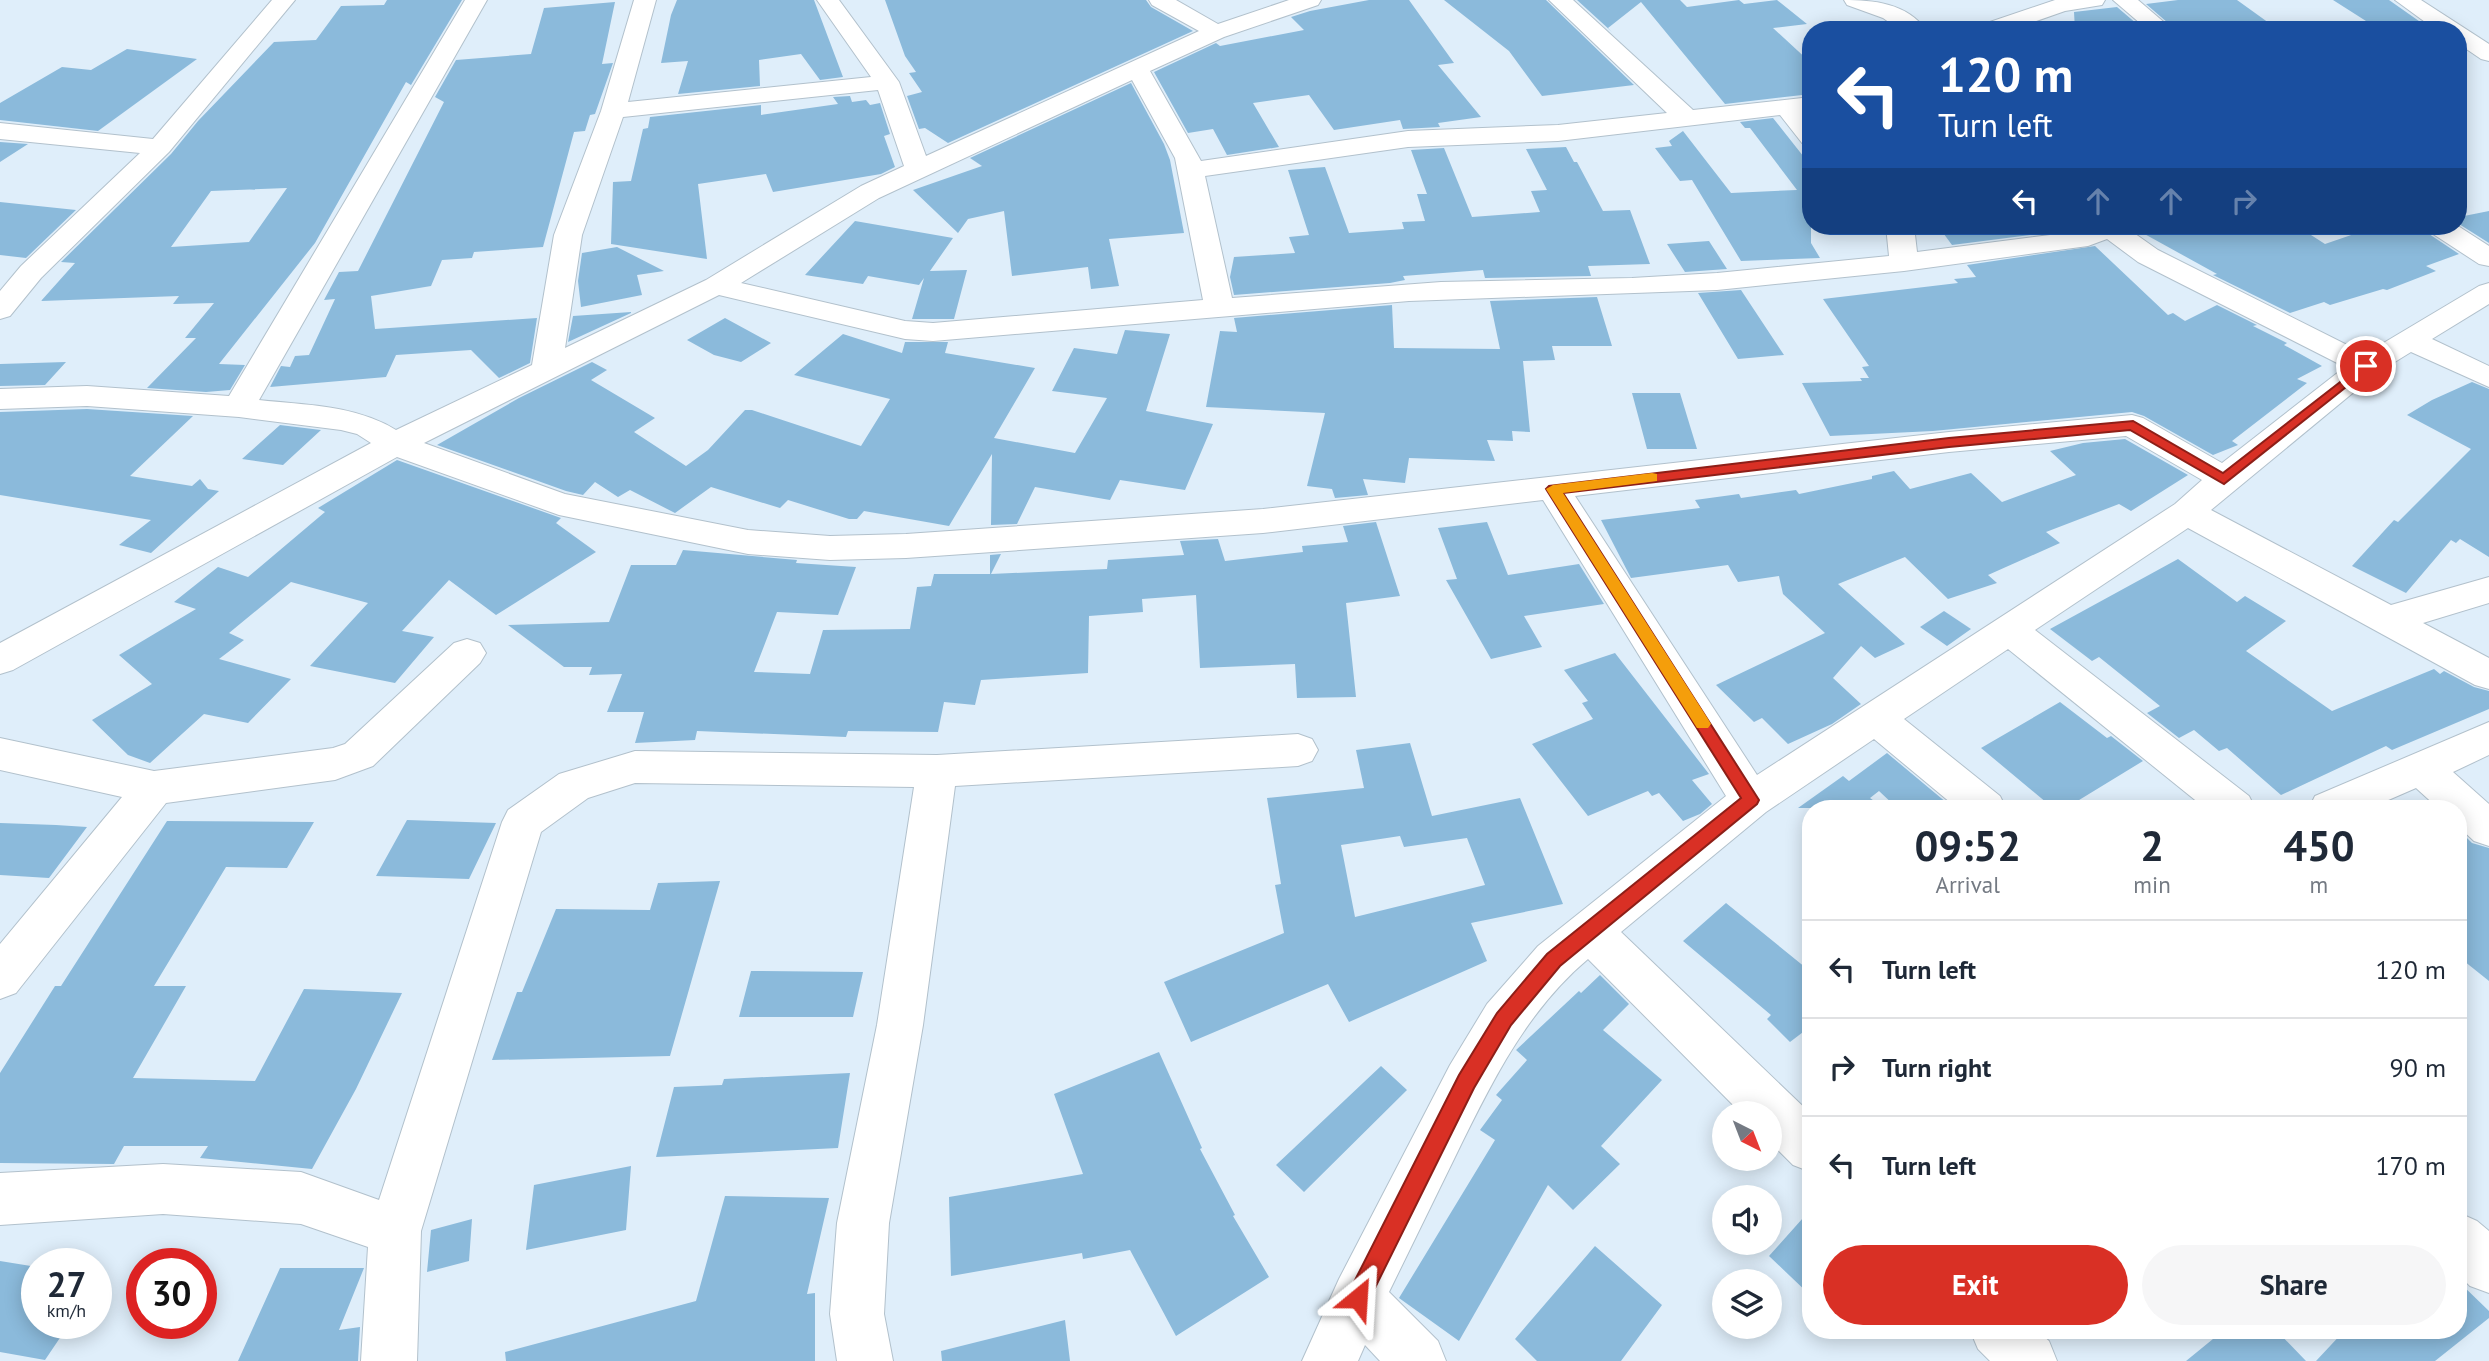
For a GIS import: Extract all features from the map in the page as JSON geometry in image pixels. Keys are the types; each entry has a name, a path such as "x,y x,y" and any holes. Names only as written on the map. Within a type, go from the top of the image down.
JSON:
{"street":[{"path":"0,310 31,272 160,148 284,0"},
{"path":"239,407 476,0"},
{"path":"546,370 568,235 613,111 645,0"},
{"path":"828,0 887,82 918,169"},
{"path":"1160,0 1216,32"},
{"path":"0,660 395,444 716,286 870,192 1216,32 1310,0"},
{"path":"1560,0 1687,118"},
{"path":"1855,0 1891,13 1902,21"},
{"path":"2015,21 2061,5 2094,0"},
{"path":"2124,0 2151,21"},
{"path":"2406,0 2438,21"},
{"path":"2467,39 2489,54"},
{"path":"1138,70 1183,145 1191,170 1219,307"},
{"path":"613,111 887,82"},
{"path":"1191,170 1408,139 1558,133 1799,105"},
{"path":"0,131 160,148"},
{"path":"1901,235 1904,263"},
{"path":"716,286 905,330 933,332 1451,289 1663,285 1854,270 2071,235"},
{"path":"2110,235 2366,366"},
{"path":"2454,235 2489,258"},
{"path":"0,271 31,272"},
{"path":"1330,1361 1358,1298 1466,1081 1504,1019 1554,960 1751,800 2187,512 2366,366 2489,292"},
{"path":"2410,340 2489,378"},
{"path":"0,399 87,396 239,407 343,420 368,427 395,444 559,504 748,542 830,548 906,546 1263,521 1949,442 2133,425 2224,480"},
{"path":"1553,489 1751,800"},
{"path":"2187,512 2489,675"},
{"path":"2387,620 2489,590"},
{"path":"2008,629 2224,800"},
{"path":"0,754 154,788 335,764 359,755 467,653"},
{"path":"1875,718 1975,800"},
{"path":"2348,800 2489,738"},
{"path":"389,1361 395,1231 523,822 574,786 635,767 937,771 1298,750"},
{"path":"2421,768 2457,800"},
{"path":"864,1361 857,1314 863,1223 900,1024 937,771"},
{"path":"0,978 154,788"},
{"path":"2467,809 2489,829"},
{"path":"1589,930 1802,1139"},
{"path":"0,1199 163,1189 301,1198 395,1231"},
{"path":"2467,1247 2489,1268"},
{"path":"1358,1298 1418,1361"},
{"path":"2006,1339 2028,1361"}],"building":[{"path":"387,0 462,0 411,85 406,82 315,243 219,364 245,365 230,390 206,392 147,388 196,338 185,338 214,303 173,304 179,296 41,301 75,263 61,262 171,154 198,121 274,42 316,40 341,6 384,5","holes":["287,188 249,242 171,247 211,191"]},
{"path":"677,0 814,0 843,77 820,80 801,54 759,60 760,86 678,94 688,61 661,63 671,15"},
{"path":"885,0 1146,0 1151,7 1193,31 948,143 925,128 919,129 907,96 922,92 909,73 916,72 905,56"},
{"path":"1369,0 1409,0 1454,63 1438,65 1481,117 1438,123 1440,127 1403,129 1400,120 1334,130 1309,95 1253,103 1279,147 1227,155 1213,129 1188,133 1154,72 1216,43 1220,46 1304,30 1291,17"},
{"path":"1444,0 1546,0 1634,85 1542,96 1509,51"},
{"path":"1577,0 1680,0 1687,7 1739,0 1744,4 1777,0 1803,21 1802,25 1773,28 1802,55 1802,95 1725,104 1641,2 1608,28 1612,32"},
{"path":"2178,0 2237,0 2266,21 2166,21 2146,4"},
{"path":"2333,0 2389,0 2419,21 2366,21"},
{"path":"615,2 602,64 613,63 595,114 590,115 585,131 574,132 543,247 474,252 472,258 442,260 431,286 371,296 375,329 537,318 530,363 499,378 471,350 396,355 386,377 270,387 281,366 290,367 295,356 309,355 335,299 324,300 339,272 358,271 444,102 435,97 456,60 531,54 544,8"},
{"path":"2117,7 2133,21 2074,21 2074,12"},
{"path":"127,49 197,59 98,131 0,120 0,103 62,67 91,70"},
{"path":"1131,83 1170,160 1184,233 1109,239 1119,286 1091,289 1088,267 1012,276 1004,211 968,219 958,233 913,190 982,166 970,158"},
{"path":"850,96 852,102 866,100 870,105 880,103 890,134 884,136 895,167 881,174 773,192 766,174 698,184 707,259 611,244 613,182 631,181 643,129 648,128 650,117 761,105 761,115 838,104 833,97"},
{"path":"1773,118 1802,155 1802,235 1811,235 1811,243 1820,258 1741,261 1692,180 1680,181 1655,148 1672,146 1669,141 1683,131 1731,193 1797,190 1750,128 1745,128 1740,122"},
{"path":"0,142 28,144 0,162"},
{"path":"1566,147 1603,211 1630,210 1650,264 1588,266 1591,276 1485,278 1483,270 1403,276 1405,280 1390,283 1234,295 1230,277 1234,257 1295,253 1289,237 1309,235 1288,170 1325,167 1349,233 1404,229 1402,222 1425,221 1417,194 1427,194 1411,150 1444,148 1472,217 1540,212 1531,191 1547,190 1526,149"},
{"path":"0,202 76,210 26,258 0,255"},
{"path":"2489,211 2489,243 2467,229 2467,215"},
{"path":"855,221 953,238 930,271 967,270 954,319 912,319 924,278 919,285 868,276 863,284 805,275"},
{"path":"1945,235 2030,235 1952,245"},
{"path":"2146,235 2311,235 2325,244 2351,235 2430,235 2459,254 2426,266 2436,271 2387,290 2330,305 2324,302 2290,313 2213,275 2217,274"},
{"path":"1709,241 1727,269 1685,272 1667,244"},
{"path":"2095,246 2168,315 2173,313 2185,321 2217,305 2257,325 2253,326 2287,343 2284,345 2322,366 2297,379 2307,383 2232,441 2238,445 2213,455 2132,412 1933,431 1830,436 1802,383 1862,381 1860,378 1869,378 1862,367 1869,366 1823,299 1958,283 1954,279 1976,277 1967,265"},
{"path":"617,247 664,271 637,275 642,295 581,307 578,281 582,253"},
{"path":"1741,290 1784,355 1738,359 1698,293"},
{"path":"1597,297 1612,346 1552,346 1555,360 1523,361 1530,432 1512,431 1513,441 1487,440 1495,461 1409,458 1405,483 1363,479 1368,495 1335,498 1332,489 1307,486 1325,413 1206,407 1220,331 1237,332 1234,318 1392,305 1394,348 1500,349 1490,301"},
{"path":"631,313 568,342 573,316"},
{"path":"725,318 771,343 741,362 714,355 687,340"},
{"path":"1125,330 1170,334 1146,411 1213,424 1185,490 1120,480 1110,500 1035,487 1017,524 991,525 992,454 949,526 864,511 857,519 849,519 788,500 780,508 711,487 675,513 630,490 618,497 595,482 583,495 437,445 519,398 592,362 607,370 591,380 655,418 634,432 686,466 708,450 745,410 861,446 890,399 794,375 843,334 902,353 905,342 948,342 945,353 1035,368 994,438 1075,453 1107,398 1052,391 1074,348 1117,354"},
{"path":"66,362 45,385 0,386 0,364"},
{"path":"2472,382 2489,389 2489,557 2460,539 2456,543 2451,540 2406,593 2352,566 2394,520 2398,522 2471,449 2407,415"},
{"path":"1632,393 1680,393 1697,449 1647,449"},
{"path":"87,409 193,416 130,476 192,486 200,479 208,489 219,491 151,553 119,545 151,520 0,495 0,412"},
{"path":"280,425 321,430 283,465 242,459"},
{"path":"2125,439 2188,475 2131,511 2119,504 2046,532 2060,543 1988,575 1997,583 1948,599 1905,557 1838,584 1905,644 1875,658 1861,646 1833,678 1861,704 1832,724 1788,744 1762,718 1754,722 1716,685 1825,633 1783,594 1779,576 1738,582 1728,565 1631,578 1601,520 1700,508 1695,500 1739,494 1741,498 1796,490 1799,494 1872,479 1872,476 1894,471 1910,489 1971,473 2002,502 2076,475 2050,451 2083,443"},
{"path":"397,460 561,518 556,523 596,552 496,615 449,580 402,631 434,637 395,683 310,666 368,603 291,582 229,633 244,640 219,659 291,679 248,723 204,714 150,763 128,755 92,720 152,684 119,655 196,609 174,602 218,567 248,577 325,512 318,508"},
{"path":"1376,522 1400,596 1346,603 1356,697 1297,698 1295,664 1200,668 1196,595 1142,599 1143,612 1089,616 1088,673 981,680 975,705 944,702 938,732 848,731 846,737 697,731 695,740 635,743 644,712 607,712 622,674 589,675 592,667 564,667 508,625 609,622 631,565 676,565 683,550 856,567 838,615 777,612 754,672 810,674 823,630 910,629 917,587 931,586 934,574 990,574 990,555 1001,554 991,574 1107,569 1108,560 1184,555 1180,541 1218,539 1225,561 1303,552 1302,546 1348,542 1343,526"},
{"path":"1487,522 1508,575 1579,564 1604,604 1524,616 1542,647 1491,659 1446,580 1457,579 1438,528"},
{"path":"2178,559 2237,602 2245,596 2286,621 2246,651 2332,711 2434,669 2440,674 2444,671 2474,687 2489,691 2489,709 2392,750 2386,746 2281,795 2227,748 2219,751 2194,730 2179,738 2147,713 2160,706 2099,657 2092,661 2050,629"},
{"path":"1944,611 1971,629 1947,646 1920,627"},
{"path":"1615,653 1709,774 1692,780 1712,804 1700,814 1683,821 1659,793 1652,796 1648,791 1588,816 1532,744 1593,719 1582,703 1588,701 1564,670"},
{"path":"2060,702 2107,738 2111,736 2143,761 2079,800 2043,800 1981,748"},
{"path":"1410,743 1432,816 1520,798 1563,904 1471,923 1487,961 1349,1022 1328,984 1191,1042 1164,982 1284,933 1275,885 1281,884 1267,798 1364,788 1356,750","holes":["1400,836 1404,847 1467,838 1485,885 1355,917 1341,845"]},
{"path":"1887,753 1943,800 1889,800 1879,791 1870,798 1873,800 1809,800 1843,776 1849,781"},
{"path":"407,820 496,823 469,879 376,876"},
{"path":"167,821 314,822 287,868 226,867 154,986 186,986 133,1078 255,1081 304,989 402,993 356,1089 312,1169 200,1158 208,1146 124,1146 114,1164 0,1163 0,1073 55,986 61,986"},
{"path":"0,823 87,827 49,878 0,875"},
{"path":"2467,838 2472,843 2489,848 2489,981 2467,963"},
{"path":"720,881 670,1056 492,1060 517,992 522,992 556,909 650,910 658,883"},
{"path":"1726,903 1802,965 1802,1033 1790,1042 1767,1019 1771,1015 1683,941"},
{"path":"751,971 863,972 853,1017 739,1017"},
{"path":"1600,975 1629,1004 1603,1030 1662,1080 1601,1146 1620,1164 1573,1210 1548,1185 1459,1341 1399,1298 1495,1140 1480,1130 1502,1100 1496,1095 1527,1060 1516,1050"},
{"path":"1159,1052 1202,1148 1200,1149 1235,1215 1233,1216 1269,1277 1176,1336 1130,1250 1083,1259 1082,1253 951,1276 949,1197 1083,1174 1054,1094"},
{"path":"1381,1066 1407,1090 1304,1192 1276,1165"},
{"path":"850,1073 838,1148 656,1157 674,1087 722,1085 724,1079"},
{"path":"631,1166 626,1230 526,1250 534,1185"},
{"path":"725,1196 829,1198 807,1294 815,1293 815,1361 506,1361 505,1352 696,1301"},
{"path":"472,1219 469,1261 427,1272 431,1230"},
{"path":"1802,1219 1802,1287 1769,1256 1782,1255 1782,1241"},
{"path":"1595,1246 1662,1305 1621,1361 1537,1361 1515,1339"},
{"path":"0,1261 21,1264 21,1339 59,1339 45,1360 0,1352"},
{"path":"280,1268 364,1268 339,1330 360,1327 358,1361 238,1361"},
{"path":"2467,1290 2489,1311 2489,1318 2467,1336"},
{"path":"1065,1320 1070,1361 942,1361 941,1351"},
{"path":"2213,1339 2285,1339 2306,1361 2186,1361"},
{"path":"2337,1339 2463,1339 2435,1361 2316,1361"}],"slow traffic":[{"path":"1652,478 1553,489 1702,724"}],"route":[{"path":"1358,1298 1466,1081 1504,1019 1554,960 1751,800 1553,489 1949,442 2133,425 2224,480 2366,366"}]}
